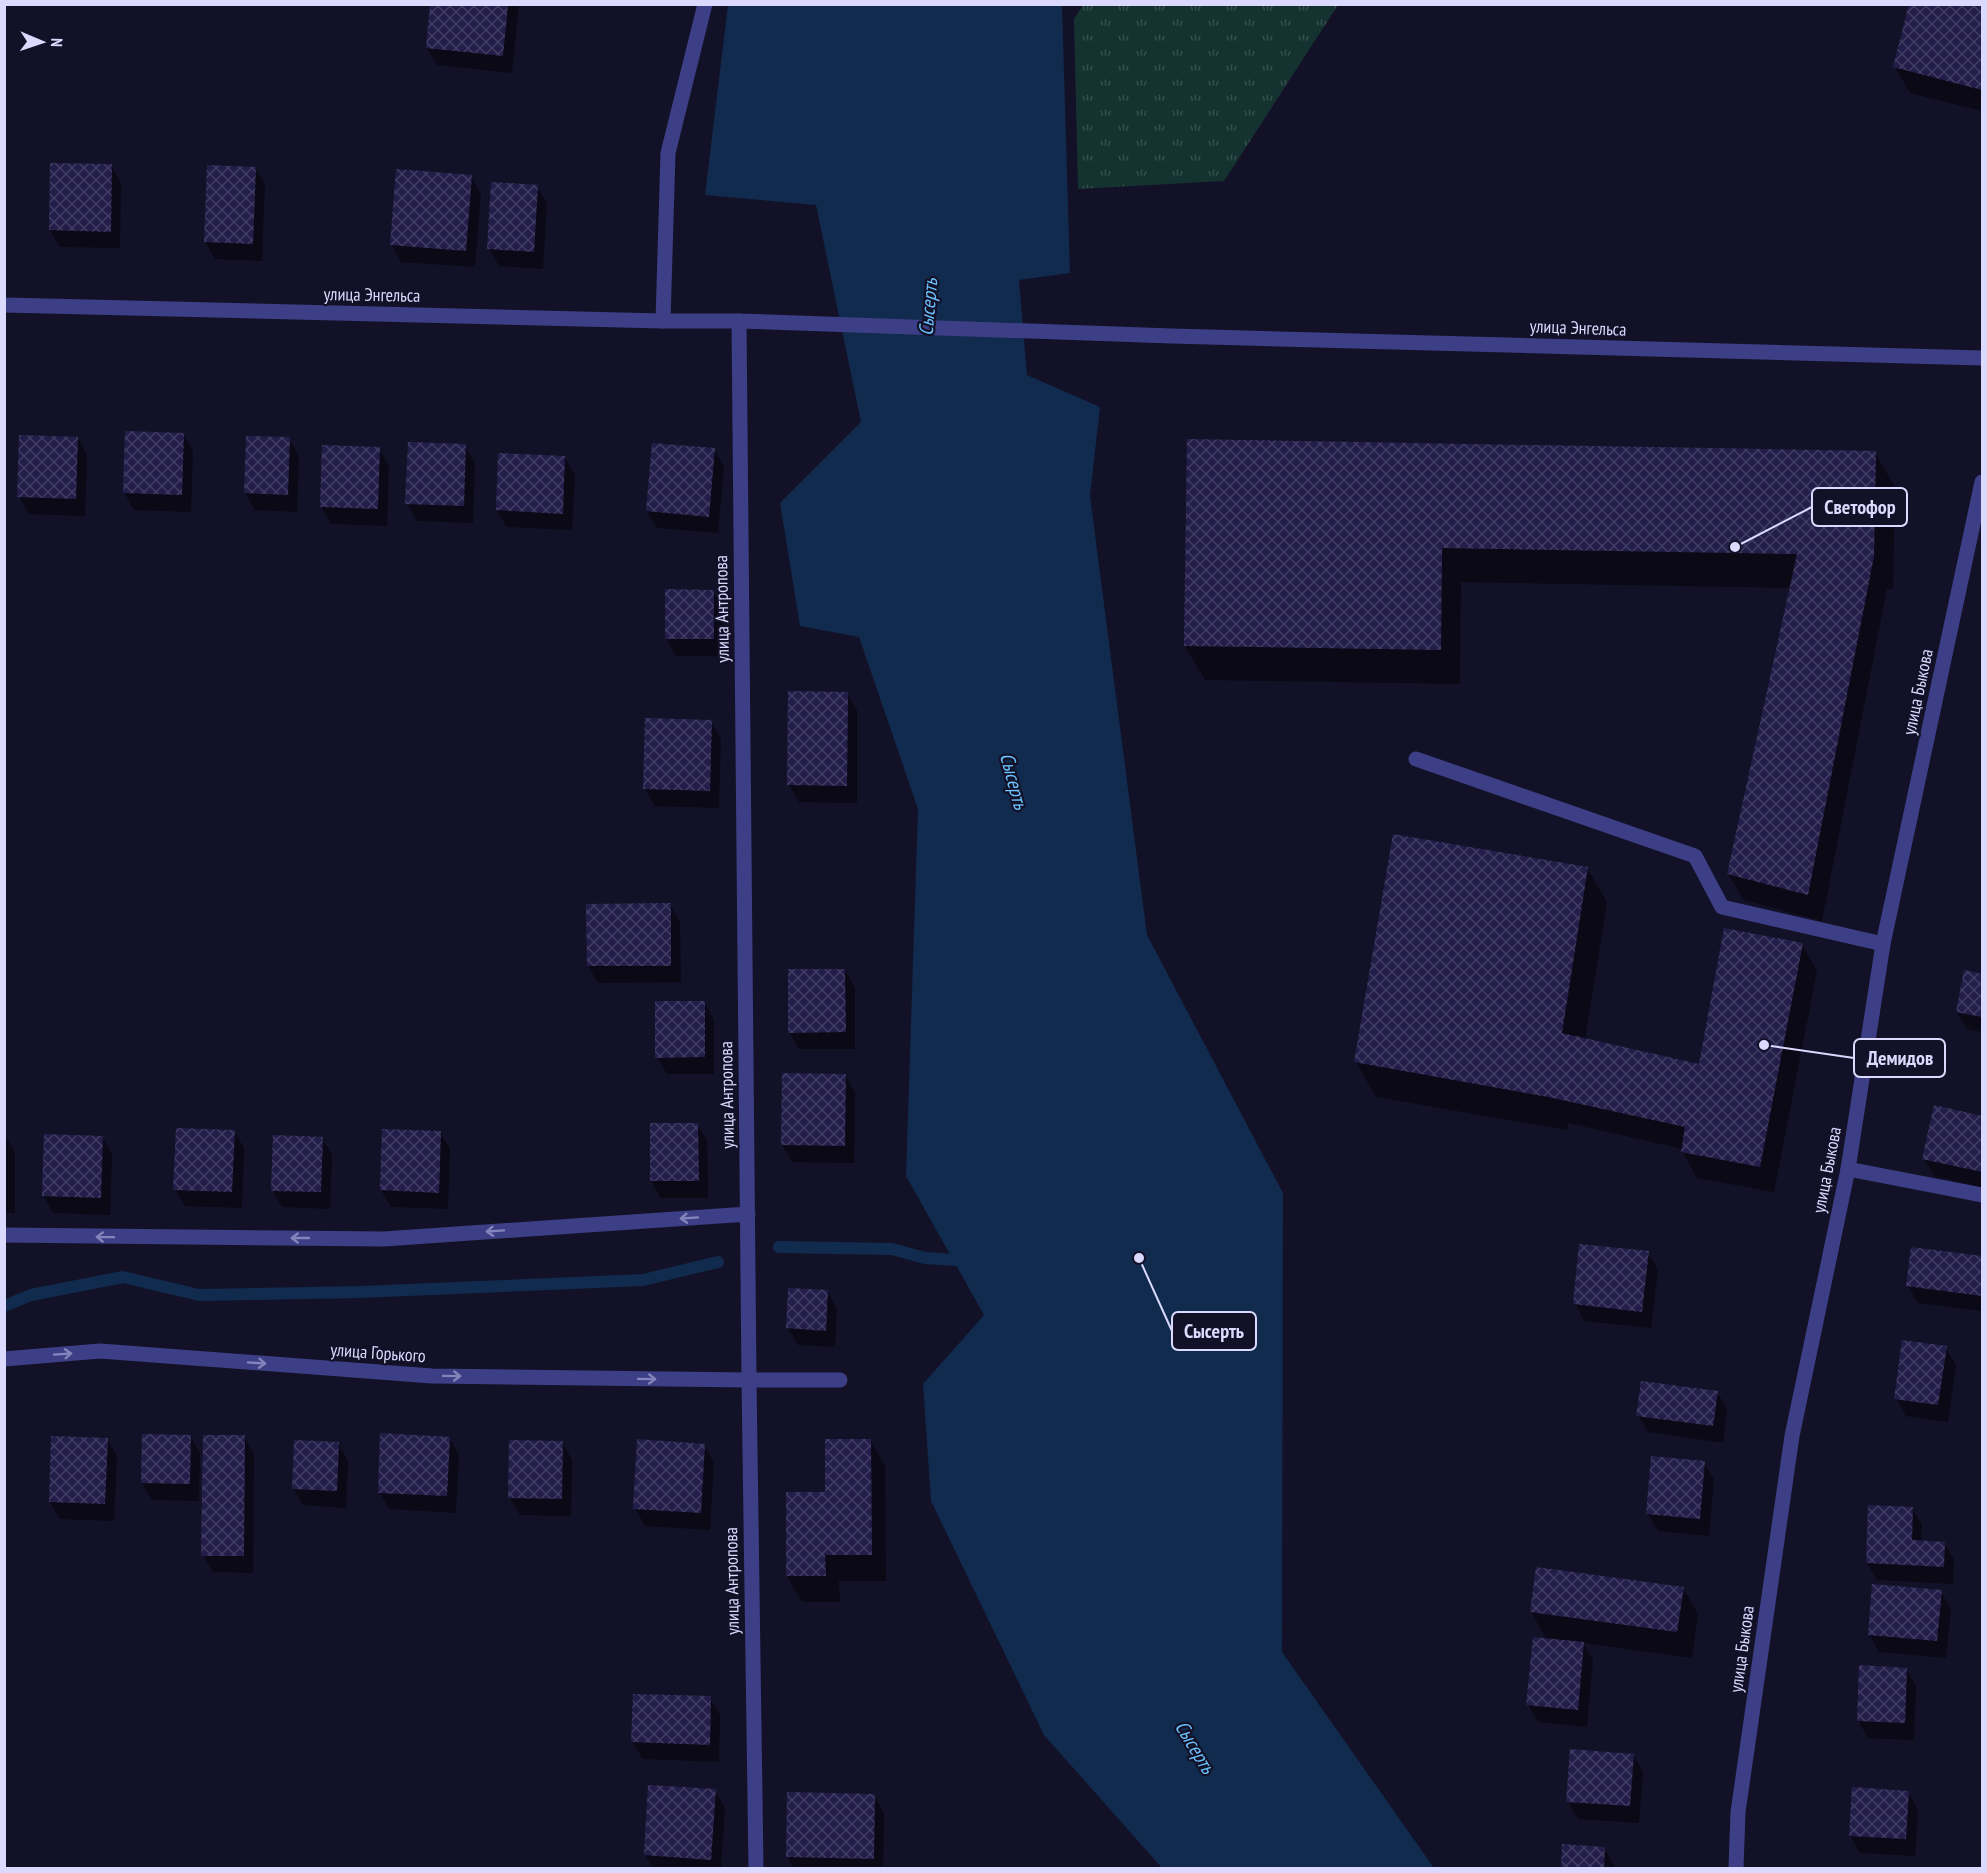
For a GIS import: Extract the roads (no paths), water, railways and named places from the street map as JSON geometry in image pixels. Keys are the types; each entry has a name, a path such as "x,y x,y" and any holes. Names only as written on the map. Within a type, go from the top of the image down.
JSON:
{"street":[{"path":"663,321 668,153 705,4"},
{"name":"улица Энгельса","path":"4,305 739,321 1172,336 1983,358"},
{"name":"улица Антропова","path":"739,321 756,1869"},
{"name":"улица Быкова","path":"1736,1869 1738,1812 1792,1436 1848,1169 1884,944 1983,482"},
{"path":"1416,759 1695,856 1722,907 1884,944"},
{"path":"1848,1169 1983,1195"},
{"path":"4,1235 384,1239 748,1214"},
{"name":"улица Горького","path":"4,1359 100,1352 432,1376 840,1380"}],"water":[{"path":"728,5 1062,5 1070,273 1019,280 1027,375 1100,407 1090,496 1147,935 1283,1193 1282,1652 1434,1868 1162,1868 1044,1735 931,1501 923,1384 984,1315 906,1176 918,809 859,637 800,626 780,503 861,422 816,205 705,195"}],"waterway":[{"path":"779,1247 892,1249 925,1258 969,1261"},
{"path":"4,1306 31,1295 123,1277 199,1295 360,1292 643,1280 718,1262"}],"place":[{"name":"Светофор","path":"1735,547"},
{"name":"Демидов","path":"1764,1045"},
{"name":"Сысерть","path":"1139,1258"}]}
